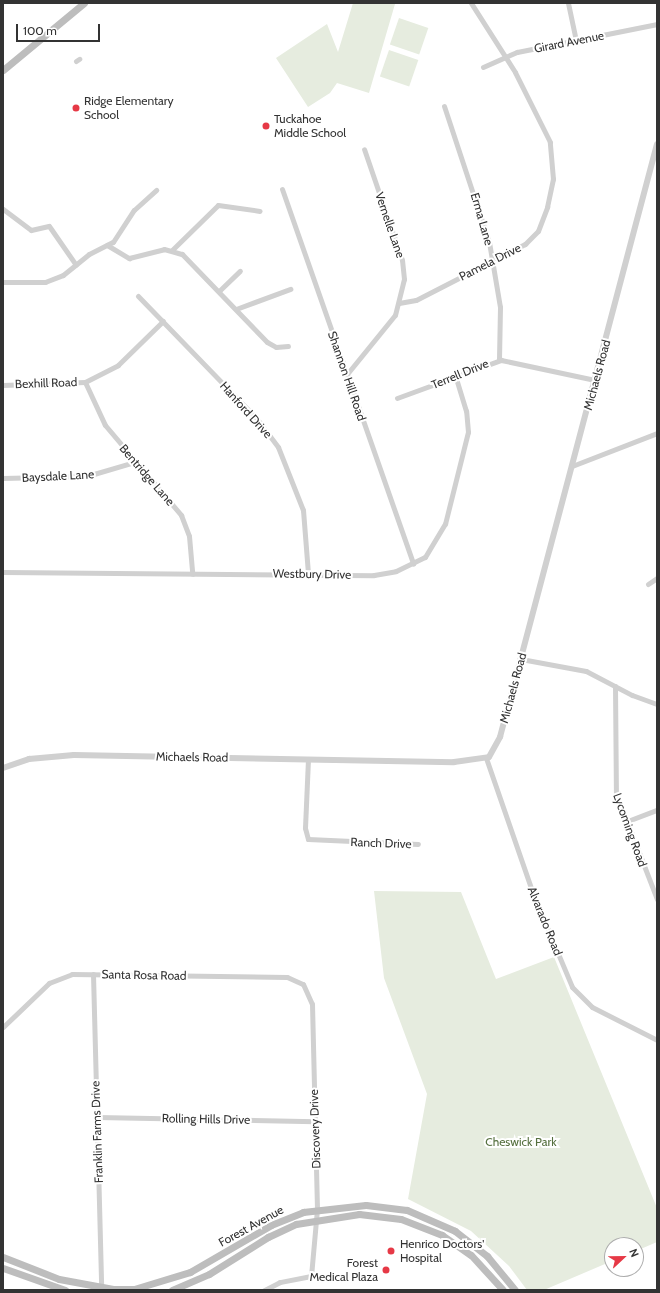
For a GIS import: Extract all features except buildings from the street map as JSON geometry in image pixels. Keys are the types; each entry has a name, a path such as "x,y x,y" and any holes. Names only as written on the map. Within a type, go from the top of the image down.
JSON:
{"main road":[{"path":"3,70 82,4"},
{"name":"Forest Avenue","path":"3,1257 59,1279 101,1289 134,1289 172,1280 271,1225 317,1209 353,1205 386,1207 431,1218 479,1248 515,1290"},
{"name":"Forest Avenue","path":"172,1290 209,1274 273,1234 316,1218 372,1214 420,1225 461,1247 503,1290"},
{"path":"3,1268 65,1290"}],"street":[{"name":"Pamela Drive","path":"399,304 416,300 493,262 525,244 538,231 553,179 550,142 506,56 471,3"},
{"path":"568,3 576,40"},
{"name":"Girard Avenue","path":"483,67 506,56 657,24"},
{"name":"Erma Lane","path":"444,106 484,222 493,262 500,307 499,360"},
{"name":"Michaels Road","path":"3,768 29,760 74,755 463,762 486,758 500,737 657,144"},
{"name":"Vernelle Lane","path":"364,149 402,260 404,279 399,304"},
{"name":"Shannon Hill Road","path":"282,189 413,564"},
{"path":"3,282 48,282 107,245 119,235 134,210 156,190"},
{"path":"107,245 129,258 172,250 218,205 260,211"},
{"path":"3,209 31,230 49,226 76,265"},
{"path":"172,250 190,261 271,345 288,346"},
{"path":"219,291 240,271"},
{"path":"236,309 290,289"},
{"name":"Hanford Drive","path":"138,296 258,419 278,447 303,510 308,574"},
{"path":"347,374 383,332 399,304"},
{"name":"Bexhill Road","path":"3,384 85,382 118,365 163,321"},
{"name":"Terrell Drive","path":"397,398 499,360 529,363 595,380"},
{"name":"Westbury Drive","path":"3,572 384,574 413,564 430,551 441,534 466,442 467,415 455,376"},
{"name":"Bentridge Lane","path":"85,382 98,414 135,462 157,483 184,521 192,574"},
{"path":"572,466 657,433"},
{"name":"Baysdale Lane","path":"3,478 87,476 135,462"},
{"path":"648,584 657,578"},
{"path":"521,659 586,671 615,686 657,704"},
{"name":"Lycoming Road","path":"615,686 614,782 625,822 657,899"},
{"name":"Alvarado Road","path":"486,758 533,894 572,987 592,1007 657,1040"},
{"name":"Ranch Drive","path":"308,759 305,833 313,841 418,844"},
{"path":"625,822 657,810"},
{"name":"Santa Rosa Road","path":"3,1027 55,979 93,974 287,977 303,984"},
{"name":"Franklin Farms Drive","path":"93,974 101,1289"},
{"name":"Discovery Drive","path":"270,1289 311,1276 317,1209 312,1004 303,984"},
{"name":"Rolling Hills Drive","path":"97,1117 315,1121"},
{"path":"264,1290 270,1289"}],"green space":[{"path":"353,3 395,4 369,93 337,83 330,93 308,107 276,58 327,24 338,52"},
{"path":"399,18 428,28 419,55 390,44"},
{"path":"389,50 418,60 409,87 380,76"},
{"name":"Cheswick Park","path":"374,891 461,892 496,979 554,957 657,1208 657,1242 644,1248 644,1237 604,1237 604,1264 544,1290 527,1290 509,1266 471,1231 408,1199 427,1094 384,978"}],"place":[{"name":"Ridge Elementary School","path":"76,108"},
{"name":"Tuckahoe Middle School","path":"266,126"},
{"name":"Henrico Doctors' Hospital","path":"391,1251"},
{"name":"Forest Medical Plaza","path":"386,1270"}]}
